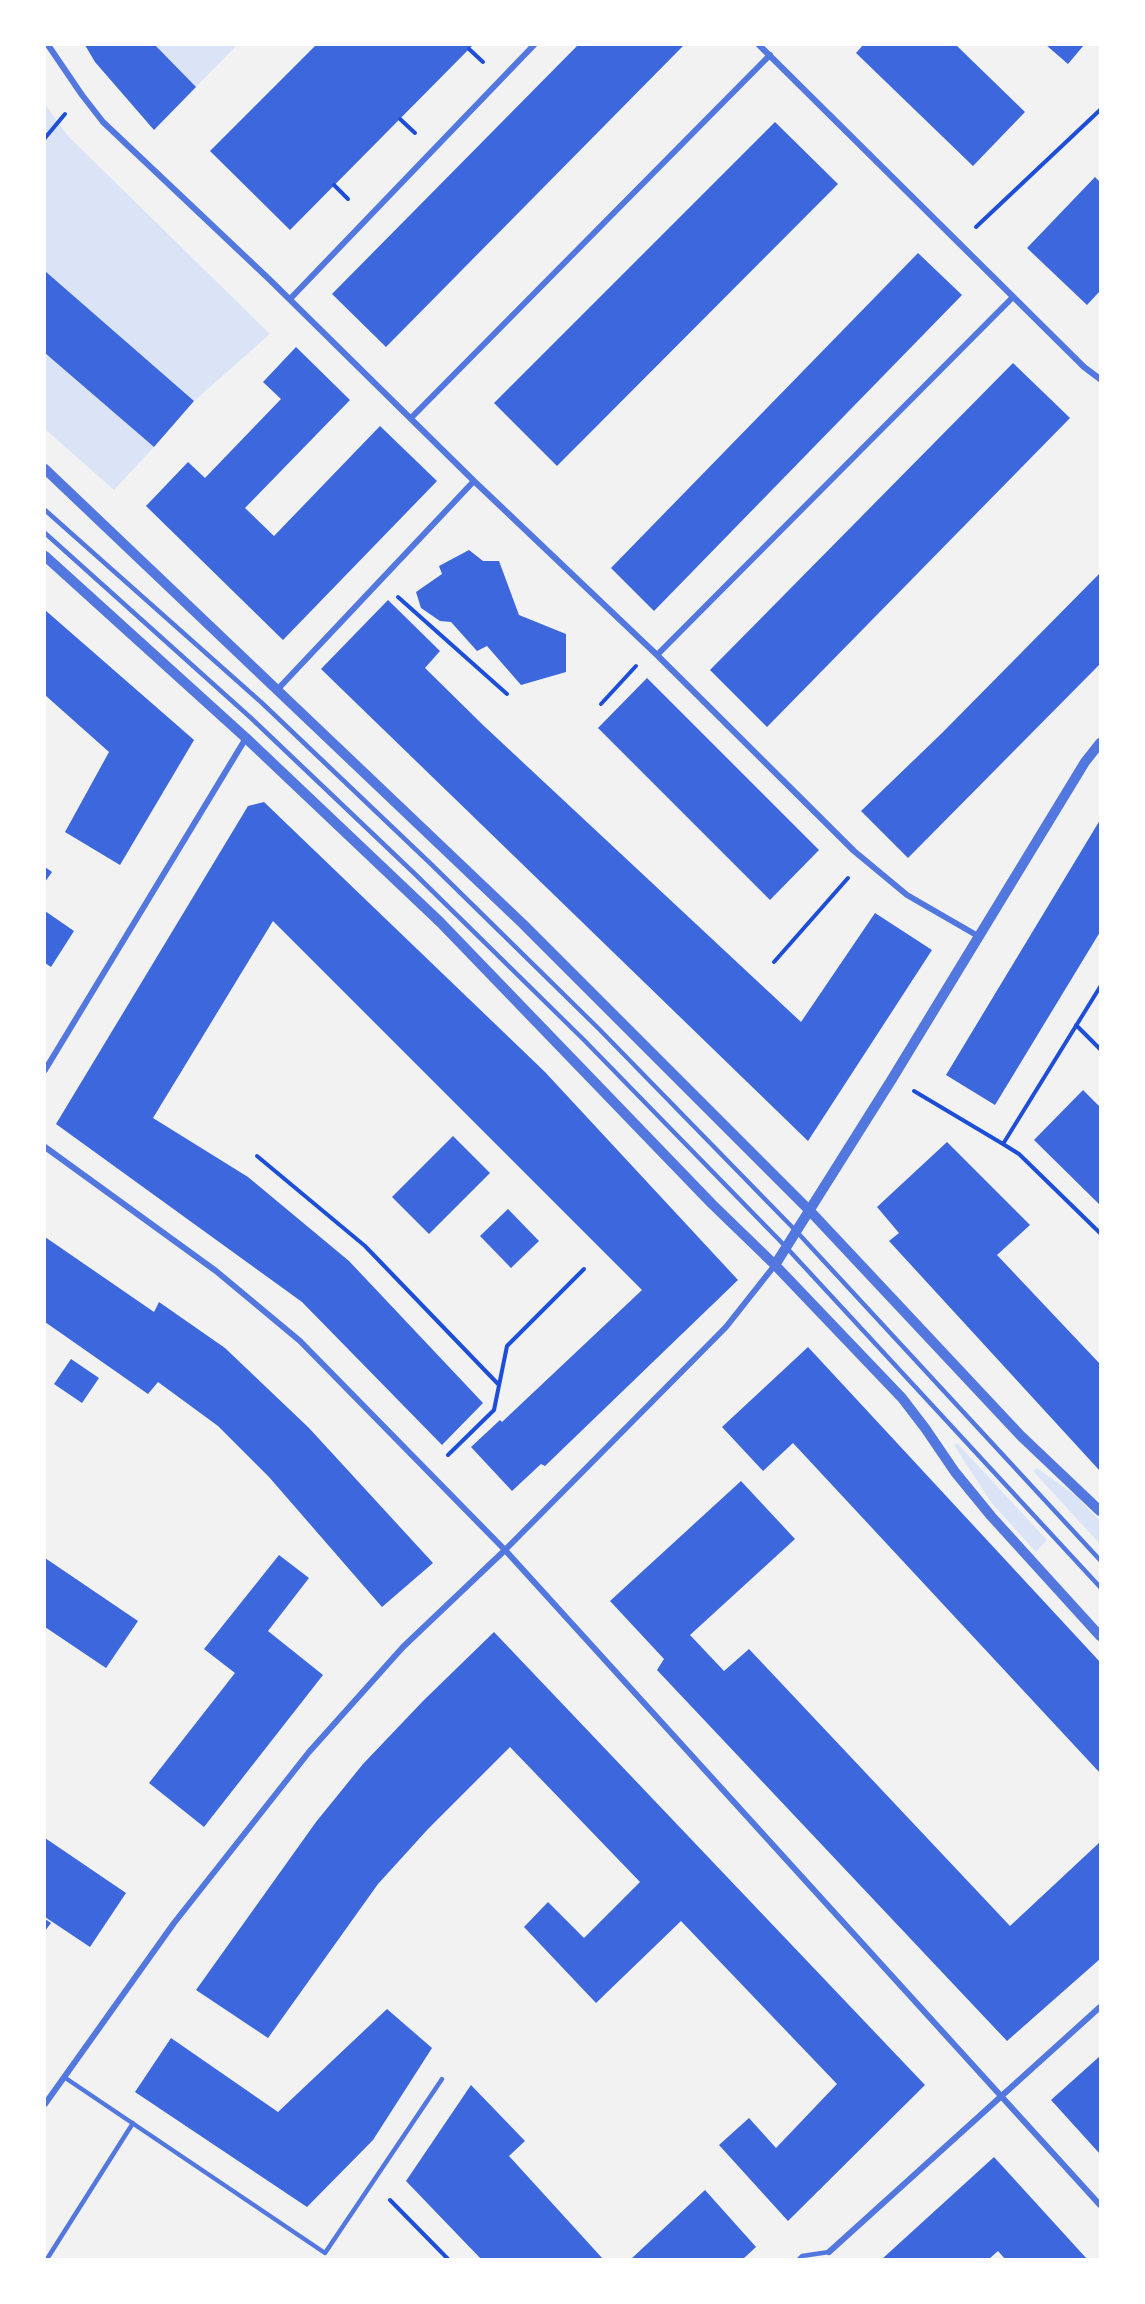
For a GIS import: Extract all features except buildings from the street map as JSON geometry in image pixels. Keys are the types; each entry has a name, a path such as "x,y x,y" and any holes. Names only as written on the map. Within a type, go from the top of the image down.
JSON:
{"street":[{"path":"48,45 81,95 125,144 290,299 864,859 907,895 978,936"},
{"path":"290,299 534,45"},
{"path":"759,45 1084,367 1100,379"},
{"path":"411,418 770,55"},
{"path":"654,653 1013,297"},
{"path":"45,469 523,924 810,1211 1022,1436 1100,1511"},
{"path":"276,690 474,481"},
{"path":"45,556 246,738 440,922 902,1398 963,1481 1100,1636"},
{"path":"45,1070 246,738"},
{"path":"45,2104 174,1923 309,1752 403,1647 505,1550 726,1328 775,1265 892,1079 1085,762 1100,743"},
{"path":"45,1147 216,1271 300,1341 505,1550 1100,2205"},
{"path":"829,2252 1100,2007"}],"lane":[{"path":"45,510 262,703 599,1029 797,1232 1100,1560"},
{"path":"45,533 251,718 416,875 584,1040 786,1247 1100,1587"},
{"path":"64,2077 325,2253 442,2079"},
{"path":"47,2259 133,2123"},
{"path":"799,2259 802,2256 829,2252"}],"path":[{"path":"469,49 482,61"},
{"path":"45,138 81,95"},
{"path":"959,244 1100,110"},
{"path":"400,118 414,132"},
{"path":"334,185 348,199"},
{"path":"379,580 507,694"},
{"path":"601,704 654,653"},
{"path":"774,962 864,859"},
{"path":"1004,1144 1100,987"},
{"path":"1076,1025 1100,1049"},
{"path":"892,1079 1019,1154 1100,1233"},
{"path":"257,1156 365,1246 500,1385"},
{"path":"430,1473 494,1410 507,1346 584,1269"},
{"path":"373,2182 448,2259"}],"shaded area":[{"path":"155,45 237,45 196,87"},
{"path":"45,104 68,136 270,334 194,401 45,271"},
{"path":"45,353 154,447 114,490 45,429"},
{"path":"957,1443 1047,1540 1036,1552 991,1502 954,1445"},
{"path":"1037,1468 1076,1496 1100,1521 1100,1544 1033,1471"}]}
